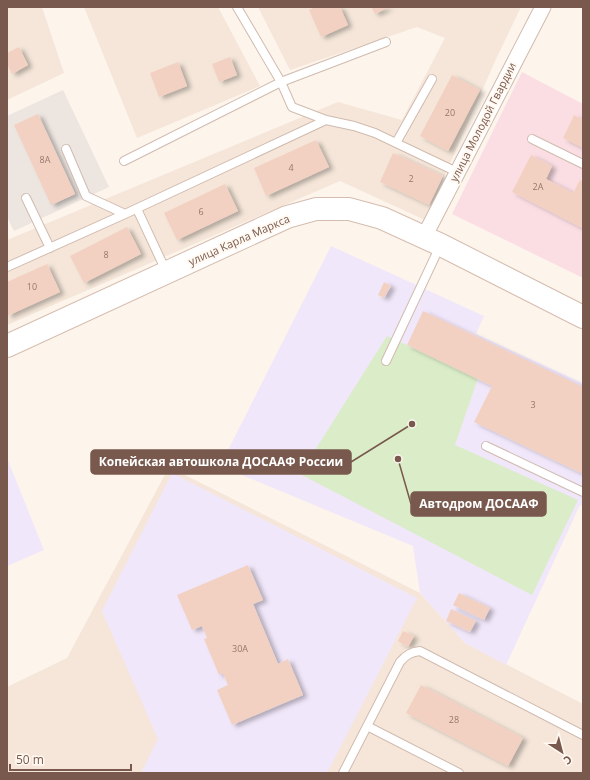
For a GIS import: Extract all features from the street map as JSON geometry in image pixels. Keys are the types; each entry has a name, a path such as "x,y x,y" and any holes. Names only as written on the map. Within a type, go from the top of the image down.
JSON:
{"street":[{"name":"улица Молодой Гвардии","path":"432,241 457,172 543,7"},
{"name":"улица Карла Маркса","path":"7,346 286,217 316,209 349,209 382,218 432,241 583,316"}],"lane":[{"path":"237,7 281,82 292,107 326,120 354,126 375,133 457,172"},
{"path":"124,161 281,82 386,42"},
{"path":"396,143 432,79"},
{"path":"7,267 137,209 326,120"},
{"path":"532,138 583,164"},
{"path":"66,149 86,196 125,214"},
{"path":"26,198 50,248"},
{"path":"137,209 167,272"},
{"path":"386,361 432,241"},
{"path":"486,446 583,492"},
{"path":"343,773 400,662 415,651 420,651 583,735"},
{"path":"367,726 459,773"}],"shaded area":[{"path":"7,7 42,7 64,73 7,100"},
{"path":"84,7 218,7 260,86 137,138"},
{"path":"258,7 521,7 496,59 425,220 340,181 7,325 7,240 338,102 402,120 445,38 417,27 290,70"},
{"path":"522,72 583,104 583,278 452,214"},
{"path":"63,90 109,187 14,231 7,217 7,116"},
{"path":"331,246 484,316 476,334 583,383 583,506 580,505 506,665 465,643 420,593 413,546 220,466"},
{"path":"7,458 44,550 7,566"},
{"path":"169,467 420,593 465,643 583,704 583,773 7,773 7,687 67,658"},
{"path":"172,473 417,598 327,773 141,773 158,739 102,611"}],"green space":[{"path":"387,336 478,378 455,445 578,500 532,595 300,474"}],"building":[{"path":"315,7 340,7 348,25 321,37 309,10"},
{"path":"371,7 389,7 375,14"},
{"path":"19,47 28,65 12,74 7,64 7,53"},
{"path":"230,57 237,75 219,82 212,64"},
{"path":"178,62 187,86 159,97 150,73"},
{"path":"452,75 480,90 448,151 420,136"},
{"path":"38,114 75,194 51,205 14,125"},
{"path":"574,115 583,120 583,148 563,138"},
{"path":"316,140 329,167 266,196 254,168"},
{"path":"393,153 443,176 429,205 380,182"},
{"path":"531,155 552,166 546,179 573,193 580,180 583,182 582,228 512,192"},
{"path":"225,184 238,211 177,240 164,213"},
{"path":"127,227 141,254 84,283 70,256"},
{"path":"47,264 60,292 7,316 7,282"},
{"path":"384,282 391,286 384,298 378,295"},
{"path":"423,311 583,387 583,474 474,422 492,386 407,345"},
{"path":"248,565 263,600 253,604 278,664 288,659 303,695 232,725 217,690 228,685 223,673 219,675 204,639 207,638 202,626 192,630 177,595"},
{"path":"459,593 490,608 484,620 453,605"},
{"path":"451,609 476,621 470,632 446,621"},
{"path":"403,631 414,636 408,647 398,641"},
{"path":"421,685 523,738 508,766 406,713"}],"place":[{"name":"Копейская автошкола ДОСААФ России","path":"412,424"},
{"name":"Автодром ДОСААФ","path":"398,459"}]}
